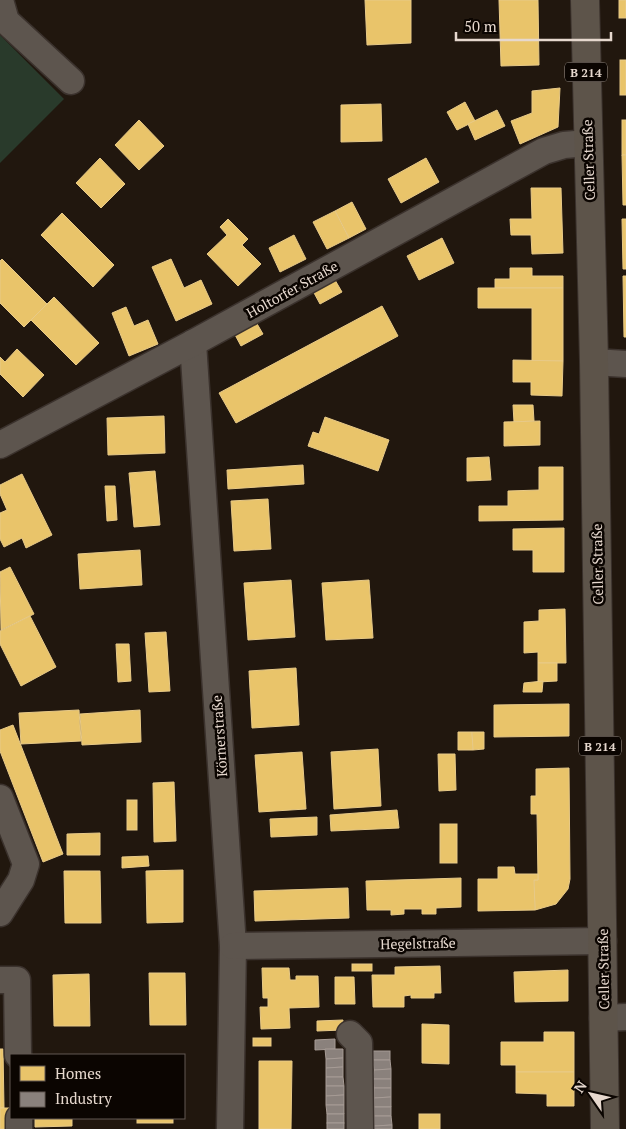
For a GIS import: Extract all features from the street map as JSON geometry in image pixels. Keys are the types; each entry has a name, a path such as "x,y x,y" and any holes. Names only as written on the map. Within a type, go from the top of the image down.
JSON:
{"main road":[{"name":"Celler Straße","path":"585,0 594,362 603,941 615,1018 605,1129"}],"street":[{"path":"0,0 6,21 71,80"},
{"name":"Holtorfer Straße","path":"0,445 193,343 544,151 564,145 588,143"},
{"name":"Körnerstraße","path":"193,343 233,946 230,1129"},
{"path":"594,362 626,364"},
{"path":"0,798 26,864 21,880 0,913"},
{"name":"Hegelstraße","path":"233,946 603,941"},
{"path":"0,980 17,980 18,1054"},
{"path":"350,1034 359,1043 360,1129"}],"green space":[{"path":"0,35 64,99 0,163"}],"building: Homes":[{"path":"365,0 411,0 411,43 367,45"},
{"path":"499,0 538,0 539,65 501,66"},
{"path":"619,0 626,0 626,18 619,18"},
{"path":"620,60 626,60 626,95 620,95"},
{"path":"560,88 558,127 520,144 511,121 532,113 532,91"},
{"path":"465,102 475,121 457,130 447,112"},
{"path":"381,104 382,141 341,142 341,105"},
{"path":"497,110 505,126 475,140 468,124"},
{"path":"139,120 164,146 139,170 115,145"},
{"path":"622,120 626,120 626,155 622,155"},
{"path":"622,155 626,155 626,205 623,205"},
{"path":"100,158 125,184 101,208 76,183"},
{"path":"426,158 439,182 401,203 388,179"},
{"path":"531,188 561,188 563,253 532,254 531,235 511,235 510,219 532,219"},
{"path":"352,202 366,229 349,238 335,211"},
{"path":"335,211 349,238 327,249 313,222"},
{"path":"62,213 114,265 93,287 41,235"},
{"path":"228,219 248,239 242,245 261,264 238,286 207,254 227,235 220,227"},
{"path":"622,219 626,219 626,269 623,269"},
{"path":"294,235 306,259 280,272 269,248"},
{"path":"442,238 454,263 419,280 407,256"},
{"path":"2,259 47,304 24,327 0,303 0,261"},
{"path":"171,259 184,288 201,280 212,304 176,321 152,267"},
{"path":"510,268 532,268 532,276 563,276 563,288 495,288 495,279 510,279"},
{"path":"623,276 626,276 626,337 624,337"},
{"path":"335,280 342,292 320,304 313,291"},
{"path":"478,288 563,288 563,361 532,361 532,308 478,308"},
{"path":"54,297 99,343 76,365 31,320"},
{"path":"382,306 398,336 236,423 219,393"},
{"path":"126,307 134,326 148,320 158,344 129,356 112,313"},
{"path":"256,322 263,334 241,346 234,333"},
{"path":"17,349 44,375 23,397 0,374 0,357 5,362"},
{"path":"513,360 563,361 562,396 531,395 531,382 513,382"},
{"path":"513,405 533,405 534,421 514,422"},
{"path":"164,416 165,453 108,455 107,418"},
{"path":"325,417 389,440 378,471 308,446 313,432 319,434"},
{"path":"540,421 540,445 504,446 504,422"},
{"path":"489,457 491,480 467,481 467,458"},
{"path":"303,465 304,484 228,489 227,470"},
{"path":"539,467 563,467 563,520 479,521 479,506 508,506 508,491 539,490"},
{"path":"155,471 160,525 134,527 129,473"},
{"path":"22,474 52,535 26,548 22,538 4,547 0,539 0,513 7,510 0,494 0,485"},
{"path":"105,486 115,486 117,520 107,521"},
{"path":"268,499 271,549 234,551 231,501"},
{"path":"564,528 564,572 533,572 533,550 513,550 513,529"},
{"path":"140,550 142,585 80,589 78,554"},
{"path":"10,567 34,614 1,630 0,572"},
{"path":"291,580 295,637 248,640 244,583"},
{"path":"369,580 373,638 326,640 322,583"},
{"path":"565,609 566,663 538,663 538,652 524,653 524,622 539,621 539,610"},
{"path":"30,616 56,667 21,686 0,644 0,631"},
{"path":"166,632 170,691 149,692 145,633"},
{"path":"116,644 129,644 131,681 118,682"},
{"path":"538,663 557,663 557,681 538,682"},
{"path":"296,668 299,725 252,728 249,671"},
{"path":"543,681 542,692 523,692 524,683"},
{"path":"569,704 569,736 494,737 494,705"},
{"path":"79,710 81,741 21,744 19,713"},
{"path":"140,710 141,742 82,745 80,714"},
{"path":"13,725 63,854 43,862 0,751 0,730"},
{"path":"458,732 472,732 473,750 458,750"},
{"path":"472,732 484,732 484,749 473,750"},
{"path":"378,749 381,806 334,809 331,752"},
{"path":"302,752 306,809 259,812 255,755"},
{"path":"438,754 455,754 456,790 439,791"},
{"path":"569,768 570,879 568,889 556,904 535,910 534,880 538,880 537,814 531,814 531,796 536,796 536,769"},
{"path":"174,782 176,841 154,842 153,783"},
{"path":"127,800 137,800 137,830 127,830"},
{"path":"397,810 399,828 331,831 330,815"},
{"path":"317,817 317,835 271,837 270,819"},
{"path":"440,824 457,824 457,863 440,863"},
{"path":"100,833 100,855 67,855 67,834"},
{"path":"148,856 149,866 122,868 122,857"},
{"path":"498,867 514,867 515,874 538,874 538,880 534,880 535,910 478,911 478,879 498,879"},
{"path":"183,870 183,922 147,923 146,871"},
{"path":"64,871 100,871 101,923 65,923"},
{"path":"461,878 461,907 436,908 436,914 422,914 422,909 404,909 404,914 391,915 391,910 367,910 366,881"},
{"path":"348,888 349,918 255,921 254,891"},
{"path":"352,964 372,964 372,971 352,971"},
{"path":"440,966 441,993 434,993 434,998 411,998 411,995 404,996 404,1007 373,1007 372,975 395,975 395,967"},
{"path":"262,968 289,968 290,980 296,980 296,976 318,976 319,1007 289,1008 290,1028 261,1029 260,1007 268,1007 268,998 263,998"},
{"path":"568,970 568,1001 515,1002 514,972"},
{"path":"149,973 185,973 186,1025 150,1025"},
{"path":"89,974 90,1026 54,1026 53,975"},
{"path":"335,977 354,977 355,1004 335,1004"},
{"path":"343,1020 343,1030 317,1031 317,1021"},
{"path":"422,1024 449,1025 449,1064 422,1063"},
{"path":"544,1032 574,1032 574,1072 516,1072 516,1065 501,1065 501,1042 544,1042"},
{"path":"253,1038 271,1038 271,1046 253,1046"},
{"path":"0,1049 3,1049 4,1108 0,1108"},
{"path":"259,1061 292,1061 291,1129 259,1129"},
{"path":"516,1072 574,1072 574,1106 547,1106 547,1094 516,1093"},
{"path":"0,1108 9,1108 10,1129 0,1129"},
{"path":"419,1114 440,1114 440,1129 419,1129"},
{"path":"35,1119 72,1119 72,1126 35,1127"},
{"path":"137,1119 173,1119 173,1123 137,1123"}],"building: Industry":[{"path":"335,1039 335,1049 315,1050 315,1040"},
{"path":"325,1049 343,1049 343,1058 326,1059"},
{"path":"373,1051 390,1051 390,1060 373,1060"},
{"path":"343,1058 343,1067 326,1068 326,1059"},
{"path":"373,1060 390,1060 391,1069 374,1070"},
{"path":"343,1067 343,1077 326,1077 326,1068"},
{"path":"391,1069 391,1079 373,1079 374,1070"},
{"path":"326,1077 343,1077 344,1086 326,1086"},
{"path":"373,1079 391,1079 391,1088 374,1088"},
{"path":"326,1086 344,1086 344,1095 326,1096"},
{"path":"374,1088 391,1088 391,1097 374,1098"},
{"path":"344,1095 344,1105 326,1105 326,1096"},
{"path":"391,1097 391,1107 374,1107 374,1098"},
{"path":"326,1105 344,1105 344,1114 327,1114"},
{"path":"374,1107 391,1107 391,1116 374,1116"},
{"path":"327,1114 344,1114 344,1123 327,1123"},
{"path":"374,1116 391,1116 392,1125 374,1126"},
{"path":"327,1123 344,1123 344,1129 327,1129"},
{"path":"392,1125 392,1129 374,1129 374,1126"}]}
